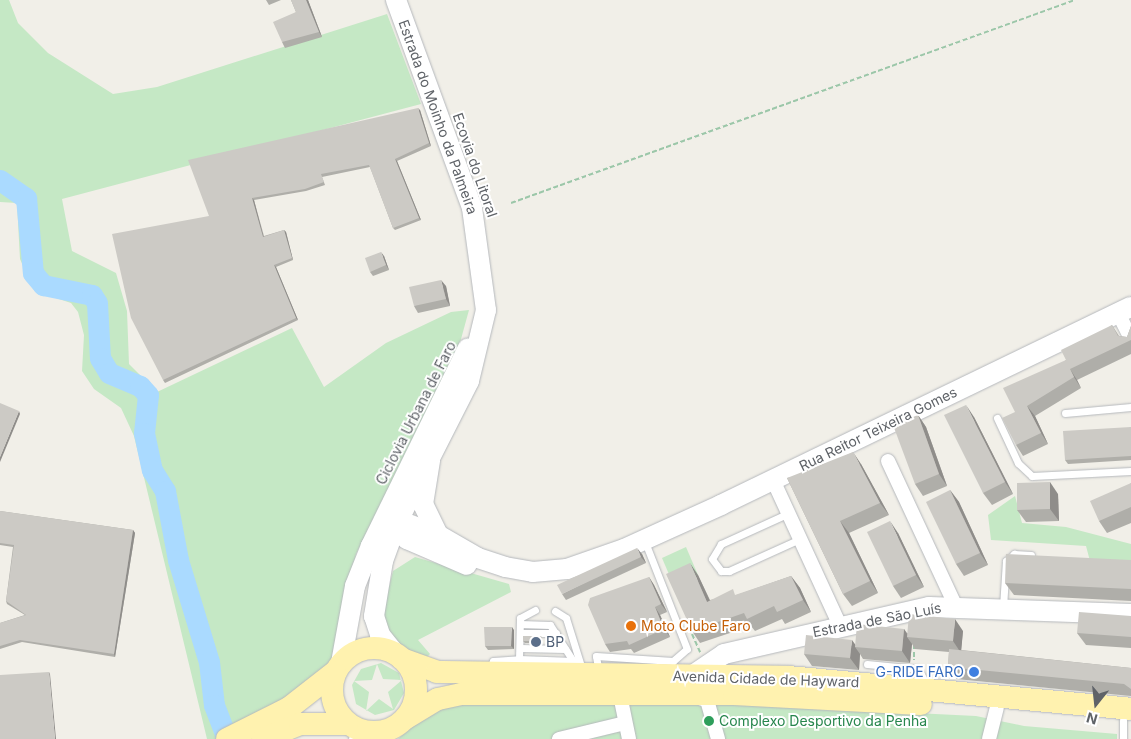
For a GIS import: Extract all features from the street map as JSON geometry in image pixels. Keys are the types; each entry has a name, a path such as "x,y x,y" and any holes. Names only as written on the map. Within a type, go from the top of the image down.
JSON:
{"main road":[{"path":"367,649 399,657 416,688 398,727 375,733 300,724 245,736 306,697 338,668 367,649"},
{"name":"Avenida Cidade de Hayward","path":"399,657 437,672 481,674 587,668 691,685 730,696 997,708 1127,722"},
{"name":"Avenida Cidade de Hayward","path":"398,727 438,698 462,694 620,695 691,685 717,666 930,690 1127,722"},
{"path":"338,668 332,700 351,730"}],"street":[{"name":"Estrada do Moinho da Palmeira","path":"396,0 472,208 482,264 486,310 480,348 455,415 396,525 377,586 377,626 399,657"},
{"name":"Estrada do Moinho da Palmeira","path":"338,668 355,586 370,546 391,499 468,349 482,264"},
{"path":"1125,310 1131,339"},
{"name":"Rua Reitor Teixeira Gomes","path":"396,525 405,523 434,543 478,558 533,572 567,569 624,550 774,480 1125,310"},
{"path":"377,586 396,557 434,543 423,504 430,461"},
{"path":"888,461 955,605"},
{"path":"774,480 840,626"},
{"path":"370,546 381,533 396,525 391,499"},
{"name":"Estrada de São Luís","path":"717,666 840,626 955,605 1131,614"},
{"path":"691,685 707,700 718,739"},
{"path":"620,695 629,739"},
{"path":"713,716 717,700 730,696"},
{"path":"989,739 997,708"},
{"path":"560,739 626,723"}],"lane":[{"path":"1065,413 1131,407"},
{"path":"997,418 1018,463 1032,476 1131,471"},
{"path":"789,513 721,544 712,559 721,571 729,571 800,539"},
{"path":"587,668 596,656 673,661 687,649 644,540"},
{"path":"1002,608 1006,562 1014,554 1040,555"},
{"path":"520,659 520,618 535,610"},
{"path":"555,612 566,618 587,668"},
{"path":"520,624 550,625 566,649 587,668"},
{"path":"520,633 556,634"},
{"path":"520,648 566,649"},
{"path":"481,674 490,672 494,661 520,659 587,668"},
{"path":"867,664 918,669 930,690"}],"path":[{"path":"511,203 1075,0"},
{"path":"915,636 915,663"}],"green space":[{"path":"0,0 9,0 18,23 48,53 113,94 157,87 387,14 421,104 62,199 72,251 116,273 127,311 129,364 157,392 292,328 324,387 386,343 451,312 469,310 458,350 356,554 333,659 320,676 216,739 207,739 134,436 121,408 94,389 82,371 84,335 78,312 71,303 41,293 28,277 20,259 17,203 0,202"},
{"path":"1015,496 1022,523 1066,527 1131,544 1131,562 1090,561 1086,546 991,540 988,515"},
{"path":"686,547 698,575 674,586 662,558"},
{"path":"415,557 509,584 511,592 418,640 430,654 426,658 406,654 384,623 383,610 393,571"},
{"path":"381,663 399,673 401,680 383,679 377,664"},
{"path":"377,664 372,680 354,681 361,669"},
{"path":"354,681 369,692 366,710 356,704 352,685"},
{"path":"401,681 404,693 394,710 375,715 367,710 379,699 393,709 388,692"},
{"name":"Complexo Desportivo da Penha","path":"633,699 976,716 1024,726 1117,734 1117,739 398,739 427,713 452,703"}],"building":[{"path":"291,0 306,0 319,32 282,42 273,22 296,12"},
{"path":"418,108 429,143 395,159 419,218 393,228 369,165 321,174 324,182 305,189 252,198 263,237 284,230 292,258 274,265 296,318 163,380 131,318 112,234 209,216 188,160"},
{"path":"381,252 386,265 370,272 365,258"},
{"path":"441,280 446,299 414,306 409,287"},
{"path":"1112,325 1118,336 1127,337 1131,326 1131,340 1070,369 1074,377 1027,406 1041,433 1016,445 1002,418 1015,412 1003,388 1066,360 1061,350"},
{"path":"0,403 19,411 0,457"},
{"path":"966,405 1005,482 983,493 944,415"},
{"path":"918,415 939,474 915,484 893,425"},
{"path":"1131,427 1131,456 1065,460 1063,431"},
{"path":"853,452 880,503 840,521 870,581 843,594 787,478"},
{"path":"1050,482 1050,509 1017,510 1017,483"},
{"path":"1131,483 1131,507 1099,521 1090,501"},
{"path":"950,490 980,553 956,564 926,502"},
{"path":"0,511 133,530 114,654 20,640 0,646 0,623 26,615 6,601 14,545 0,543"},
{"path":"890,521 916,575 893,586 867,532"},
{"path":"637,548 641,557 562,594 557,585"},
{"path":"1006,554 1131,560 1131,589 1005,583"},
{"path":"690,563 707,602 733,589 735,595 791,576 803,600 777,612 774,606 747,619 744,613 692,631 666,574"},
{"path":"649,577 661,604 655,607 664,629 629,645 627,641 605,644 588,605 590,598"},
{"path":"1079,612 1131,616 1131,637 1077,633"},
{"path":"909,614 955,619 953,641 907,637"},
{"path":"857,624 904,629 902,651 855,647"},
{"path":"484,627 512,627 511,646 485,646"},
{"path":"806,635 852,640 850,658 804,654"},
{"path":"523,636 541,636 541,641 523,641"},
{"path":"949,649 1131,668 1131,689 1124,684 948,667"},
{"path":"49,672 55,739 0,739 0,675"}],"waterway":[{"path":"0,180 26,198 33,273 43,285 92,295 97,303 100,358 109,373 140,386 148,395 144,433 152,470 165,491 178,560 209,662 214,705 227,739"}],"place":[{"name":"Moto Clube Faro","path":"631,626"},
{"name":"BP","path":"536,642"},
{"name":"G-RIDE FARO","path":"974,672"},
{"name":"Complexo Desportivo da Penha","path":"709,721"}]}
